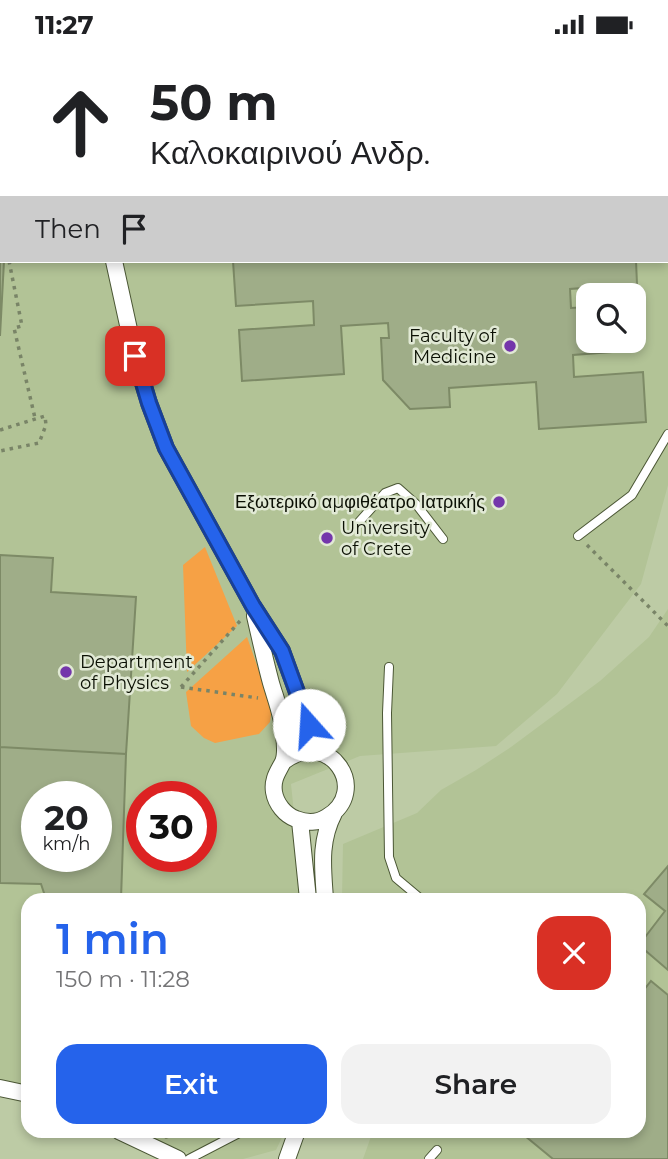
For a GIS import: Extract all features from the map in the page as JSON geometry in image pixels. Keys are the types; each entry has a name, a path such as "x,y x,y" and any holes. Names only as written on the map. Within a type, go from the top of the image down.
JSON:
{"street":[{"path":"114,263 135,356 166,448 253,606 282,651 314,739 342,769 345,780 342,803 324,819 300,821 282,810 274,794 274,778 284,761 303,750 325,753"},
{"path":"253,606 284,733 284,761"},
{"path":"325,893 323,843 334,812"},
{"path":"300,821 307,893"},
{"path":"0,1088 21,1092"},
{"path":"134,1138 178,1159"},
{"path":"274,1159 288,1155 294,1138"}],"lane":[{"path":"578,536 632,495 668,434"},
{"path":"359,522 385,492 398,488 416,504 443,539"},
{"path":"389,667 388,849 396,878 414,893"},
{"path":"189,1159 230,1138"},
{"path":"429,1159 437,1150"}],"path":[{"path":"9,263 22,326 14,328 35,418"},
{"path":"0,431 46,416 46,425 39,443 0,451"},
{"path":"578,536 668,626"},
{"path":"253,606 181,687 276,701"}],"shaded area":[{"name":"University of Crete","path":"0,263 668,263 668,485 641,584 557,694 496,746 360,756 291,784 302,893 21,893 21,1084 0,1082"},
{"path":"205,547 237,626 187,672 183,565"},
{"path":"668,609 668,1159 363,1159 370,1138 646,1138 646,893 342,893 343,844 417,813 441,790 511,747 600,681 649,637"},
{"path":"247,637 272,708 270,722 259,734 215,743 204,738 191,726 186,692"},
{"path":"151,1138 282,1138 276,1150 243,1159 204,1159"}],"building":[{"path":"0,263 4,263 0,336"},
{"name":"Faculty of Medicine","path":"233,263 636,263 637,283 576,283 576,289 570,289 571,308 576,308 576,353 599,353 573,355 574,377 643,372 646,422 539,429 536,382 449,388 450,407 410,409 383,380 381,338 389,338 388,323 341,326 344,374 242,381 239,330 314,325 313,301 236,306"},
{"name":"Department of Physics","path":"0,555 53,558 51,592 136,597 126,754 0,747"},
{"path":"0,747 126,754 121,893 44,893 41,884 0,883"},
{"path":"668,866 668,970 646,951 646,936 665,911 645,893"},
{"path":"651,981 668,995 668,1159 553,1159 528,1138 646,1138 646,987"}],"place":[{"name":"Faculty of Medicine","path":"510,346"},
{"name":"Εξωτερικό αμφιθέατρο Ιατρικής","path":"499,502"},
{"name":"University of Crete","path":"327,538"},
{"name":"Department of Physics","path":"66,672"}],"route":[{"path":"135,356 166,448 253,606 282,651 309,725"}]}
